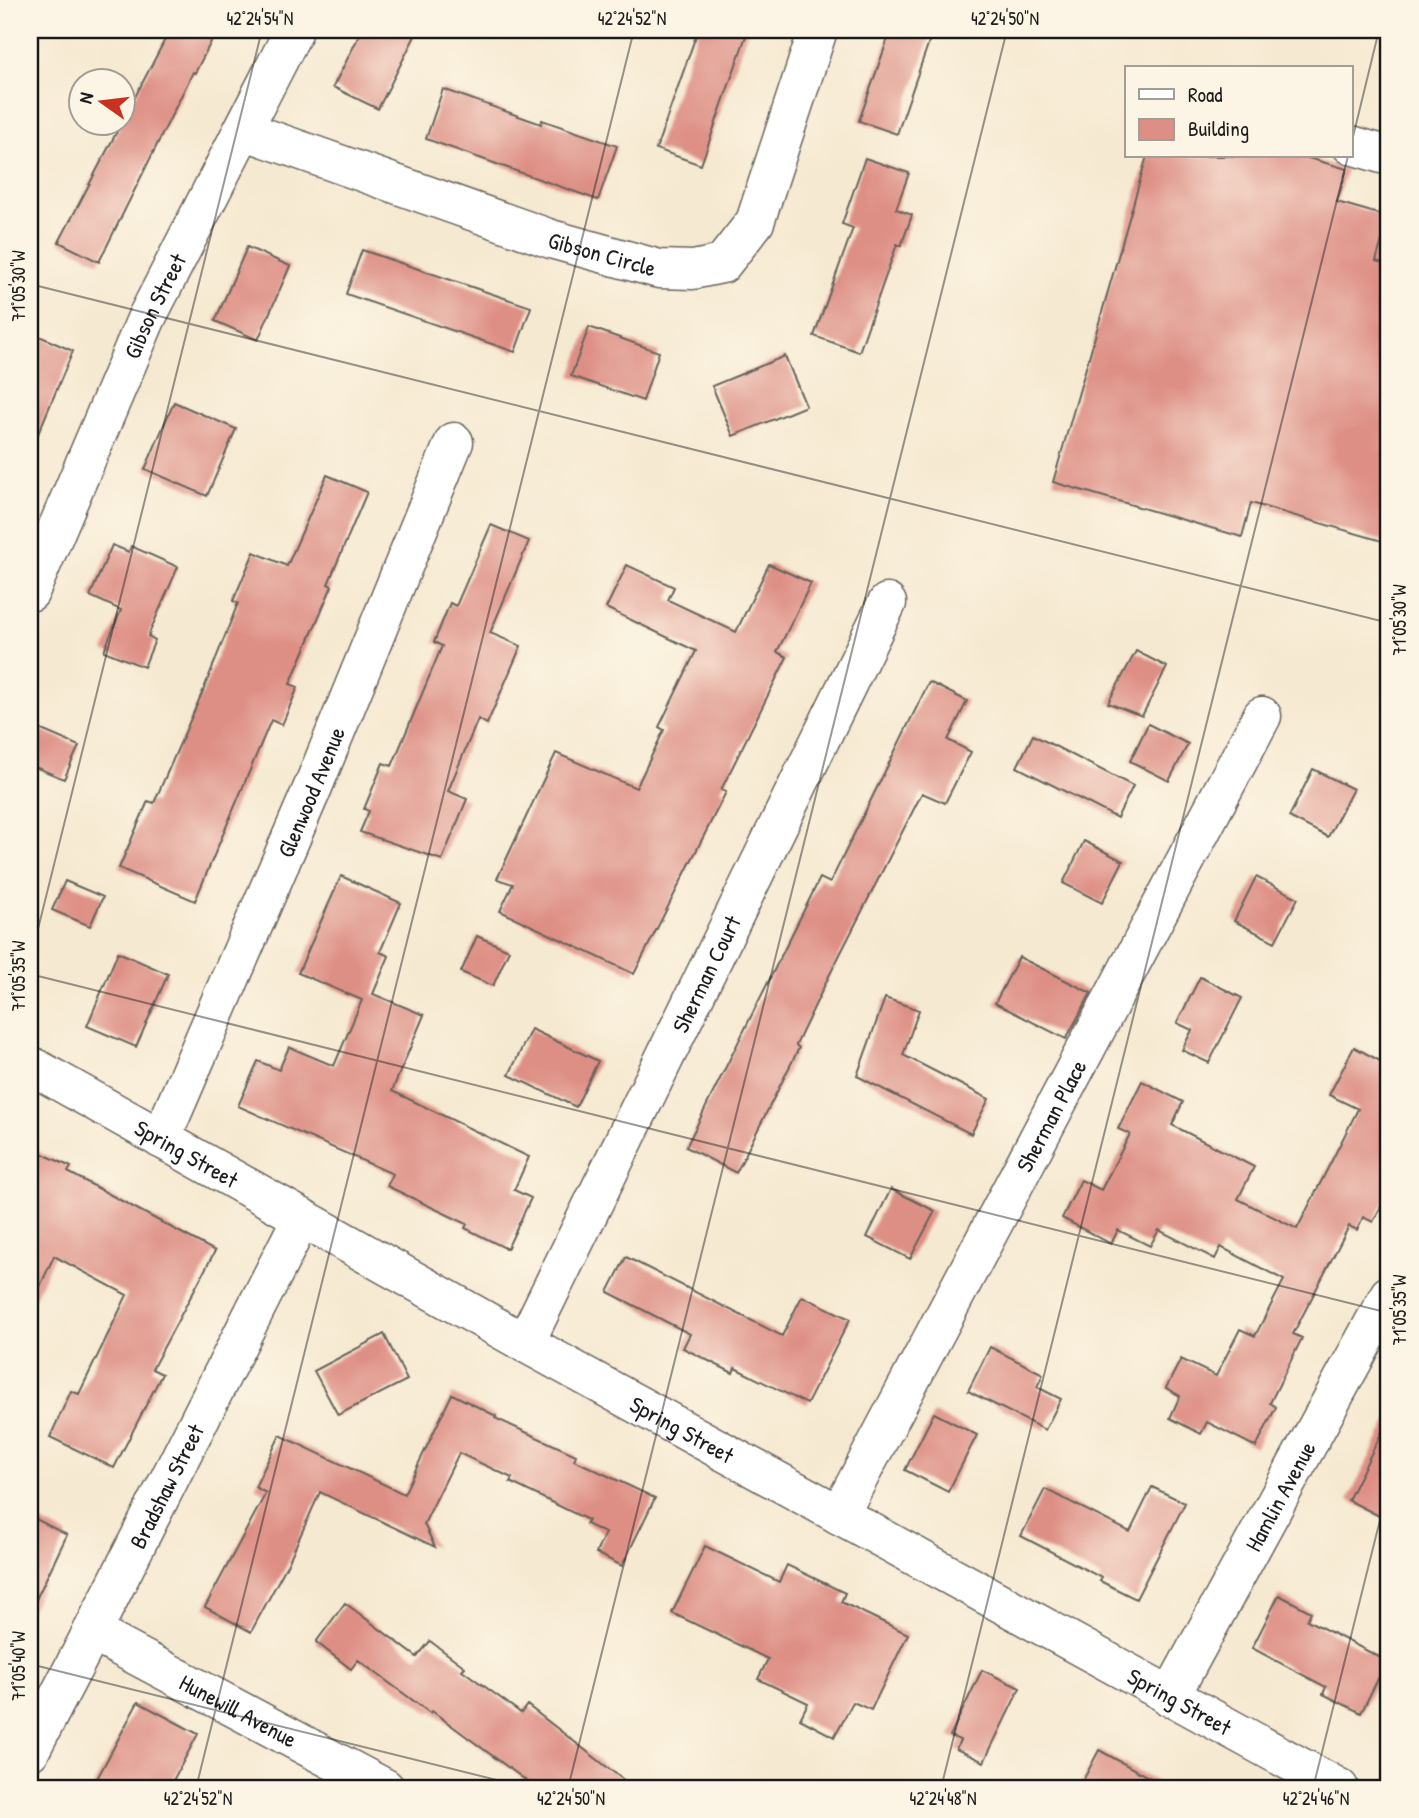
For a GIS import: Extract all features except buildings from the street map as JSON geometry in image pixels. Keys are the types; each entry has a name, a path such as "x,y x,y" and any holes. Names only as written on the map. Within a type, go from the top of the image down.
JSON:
{"street":[{"name":"Gibson Street","path":"30,592 147,317 294,30"},
{"name":"Gibson Circle","path":"243,130 551,239 659,269 693,270 722,264 755,222 818,30"},
{"path":"1352,145 1389,156"},
{"name":"Glenwood Avenue","path":"161,1139 313,787 454,442"},
{"name":"Sherman Court","path":"524,1343 887,603"},
{"name":"Sherman Place","path":"839,1514 1262,716"},
{"name":"Spring Street","path":"30,1065 524,1343 1339,1788"},
{"name":"Bradshaw Street","path":"30,1751 301,1219"},
{"name":"Hamlin Avenue","path":"1170,1697 1389,1295"},
{"name":"Hunewill Avenue","path":"92,1632 385,1788"}]}
